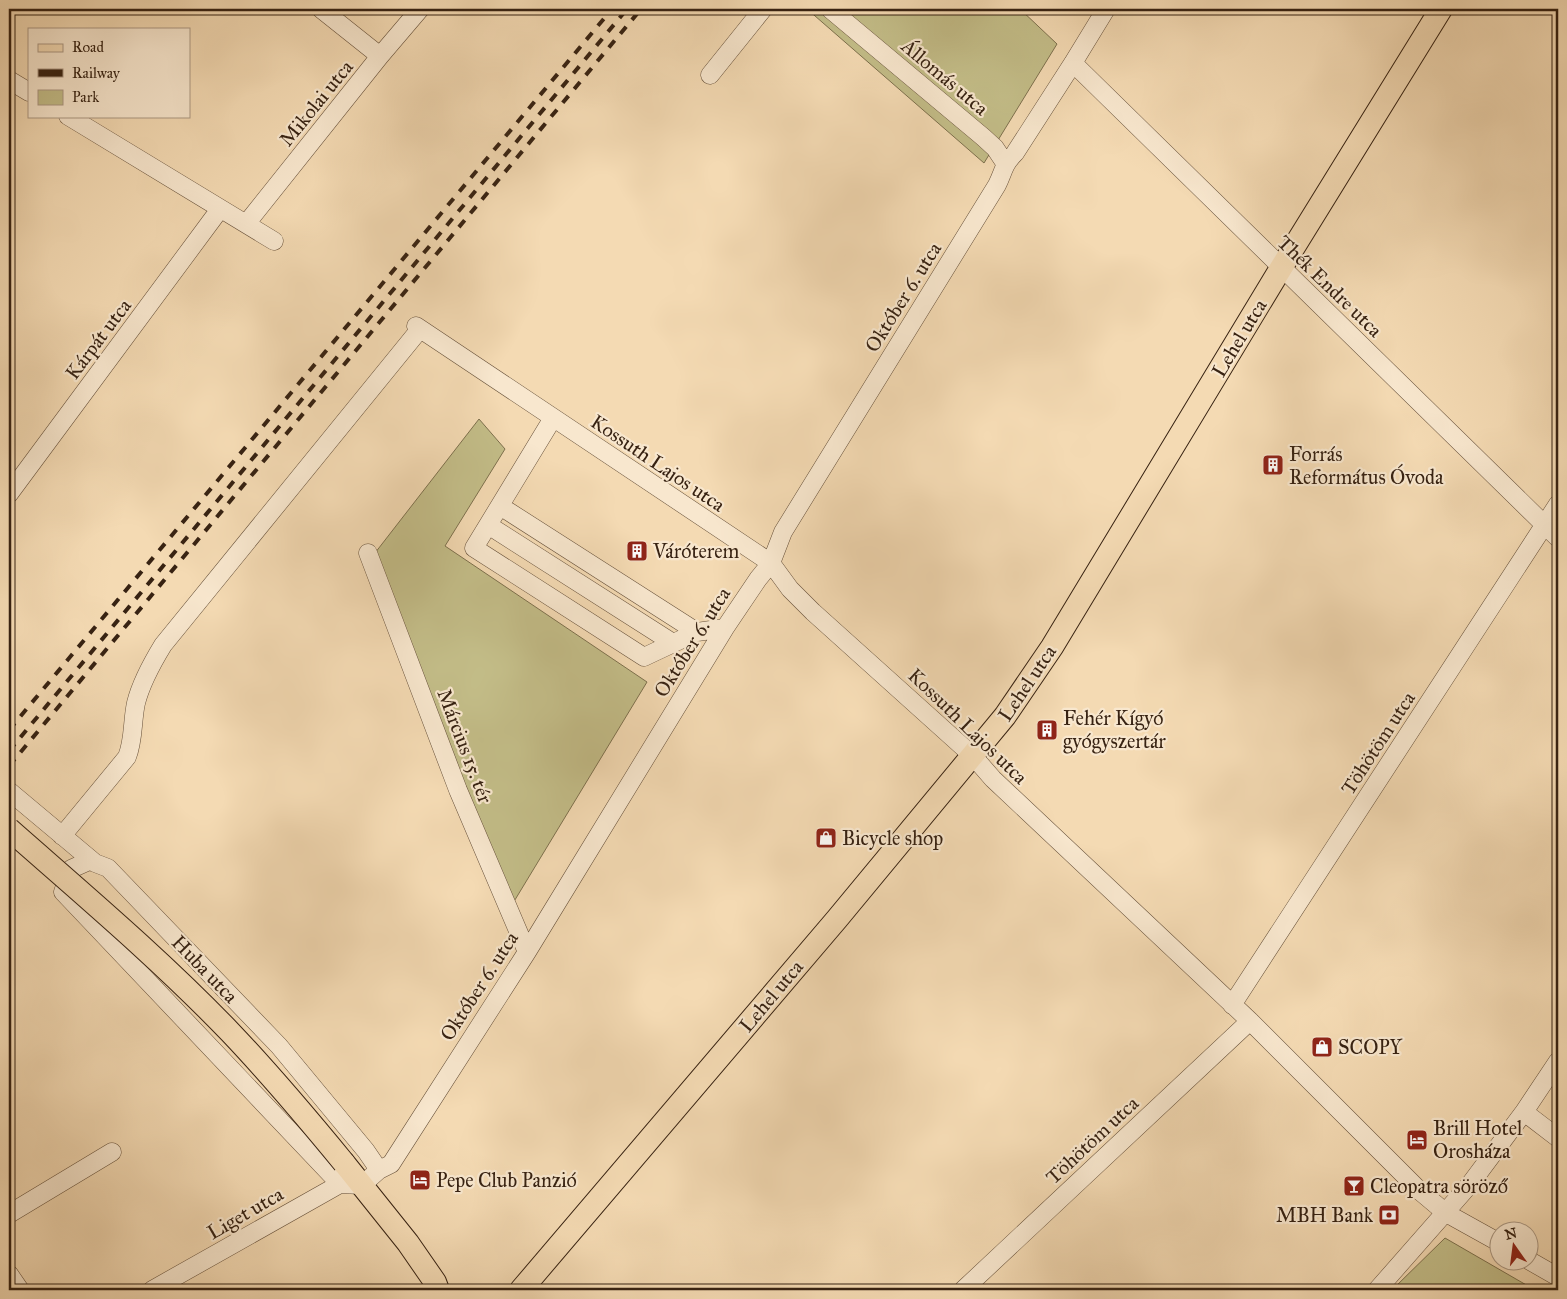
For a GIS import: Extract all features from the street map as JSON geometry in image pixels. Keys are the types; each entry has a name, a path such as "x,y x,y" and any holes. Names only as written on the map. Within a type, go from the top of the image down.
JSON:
{"main road":[{"name":"Lehel utca","path":"521,1290 1006,716 1052,647 1281,268 1441,9"},
{"path":"9,829 153,958 229,1031 288,1095 342,1173 362,1185 408,1243 439,1287"}],"street":[{"path":"321,9 380,56"},
{"name":"Mikolai utca","path":"246,224 380,56 420,9"},
{"path":"710,76 763,9"},
{"name":"Október 6. utca","path":"362,1185 379,1170 391,1164 527,952 725,628 771,563 783,532 997,185 1005,163 1015,152 1074,63 1106,9"},
{"name":"Állomás utca","path":"837,11 983,137 995,148 1005,163"},
{"name":"Thék Endre utca","path":"1074,63 1558,538"},
{"path":"9,80 28,91"},
{"path":"71,118 274,241"},
{"name":"Kárpát utca","path":"9,494 220,209"},
{"name":"Kossuth Lajos utca","path":"62,836 127,758 132,746 136,703 147,674 163,645 418,328 771,563 790,589 813,612 973,756 992,779 1250,1022 1421,1192 1446,1213 1490,1237"},
{"path":"554,418 474,548 644,657 697,632 725,628"},
{"name":"Töhötöm utca","path":"1232,1005 1558,504"},
{"path":"500,506 697,632"},
{"path":"488,525 673,643"},
{"name":"Március 15. tér","path":"368,552 458,790 527,952"},
{"name":"Huba utca","path":"9,791 93,862 108,868 279,1046 360,1144 379,1170"},
{"path":"93,862 71,869 63,892 342,1173"},
{"name":"Töhötöm utca","path":"963,1290 1250,1022"},
{"path":"1377,1290 1471,1183 1524,1112 1558,1061"},
{"path":"1524,1112 1558,1138"},
{"path":"9,1214 112,1152"},
{"name":"Liget utca","path":"152,1290 342,1173"},
{"path":"1540,1267 1558,1277"},
{"path":"9,1274 20,1290"}],"green space":[{"path":"807,9 1020,9 1057,44 984,163"},
{"path":"479,419 505,449 445,546 647,682 507,913 375,553"},
{"path":"1445,1238 1490,1264 1490,1272 1504,1272 1535,1290 1392,1290"}],"railway":[{"path":"9,730 612,9"},
{"path":"9,751 627,9"},
{"path":"9,766 641,9"}],"place":[{"name":"Forrás Református Óvoda","path":"1273,465"},
{"name":"Váróterem","path":"637,551"},
{"name":"Fehér Kígyó gyógyszertár","path":"1047,730"},
{"name":"Bicycle shop","path":"826,838"},
{"name":"SCOPY","path":"1322,1047"},
{"name":"Brill Hotel Orosháza","path":"1417,1140"},
{"name":"Pepe Club Panzió","path":"420,1180"},
{"name":"Cleopatra söröző","path":"1354,1186"},
{"name":"MBH Bank","path":"1389,1215"}]}
